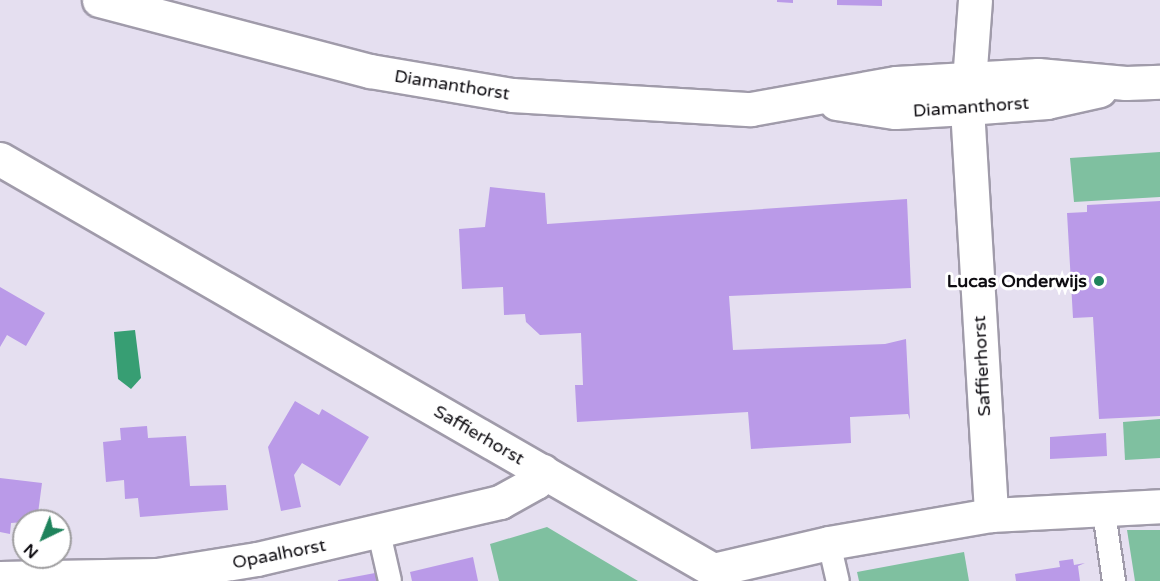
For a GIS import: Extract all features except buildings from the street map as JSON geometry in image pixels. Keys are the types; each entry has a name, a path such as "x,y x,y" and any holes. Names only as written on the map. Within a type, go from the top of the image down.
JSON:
{"street":[{"name":"Diamanthorst","path":"99,0 370,71 512,95 751,109 814,100 895,112 968,94 1047,102 1126,83 1160,82"},
{"name":"Saffierhorst","path":"975,0 968,94 991,515"},
{"name":"Saffierhorst","path":"0,159 542,471 710,576 829,543 991,515 1104,512 1160,506"},
{"name":"Opaalhorst","path":"0,578 157,578 257,559 379,533 500,502 536,483 542,471"}],"lane":[{"path":"1104,512 1114,581"},
{"path":"379,533 390,581"},
{"path":"829,543 838,581"}],"shaded area":[{"path":"1160,152 1160,197 1074,202 1070,158"},
{"path":"135,330 141,378 131,389 118,379 114,332"},
{"path":"1160,419 1160,458 1125,460 1123,422"},
{"path":"547,527 638,581 499,581 490,544"},
{"path":"1127,530 1160,530 1160,581 1135,581"},
{"path":"964,552 969,581 859,581 857,572"}],"place":[{"name":"Lucas Onderwijs","path":"1099,281"}]}
